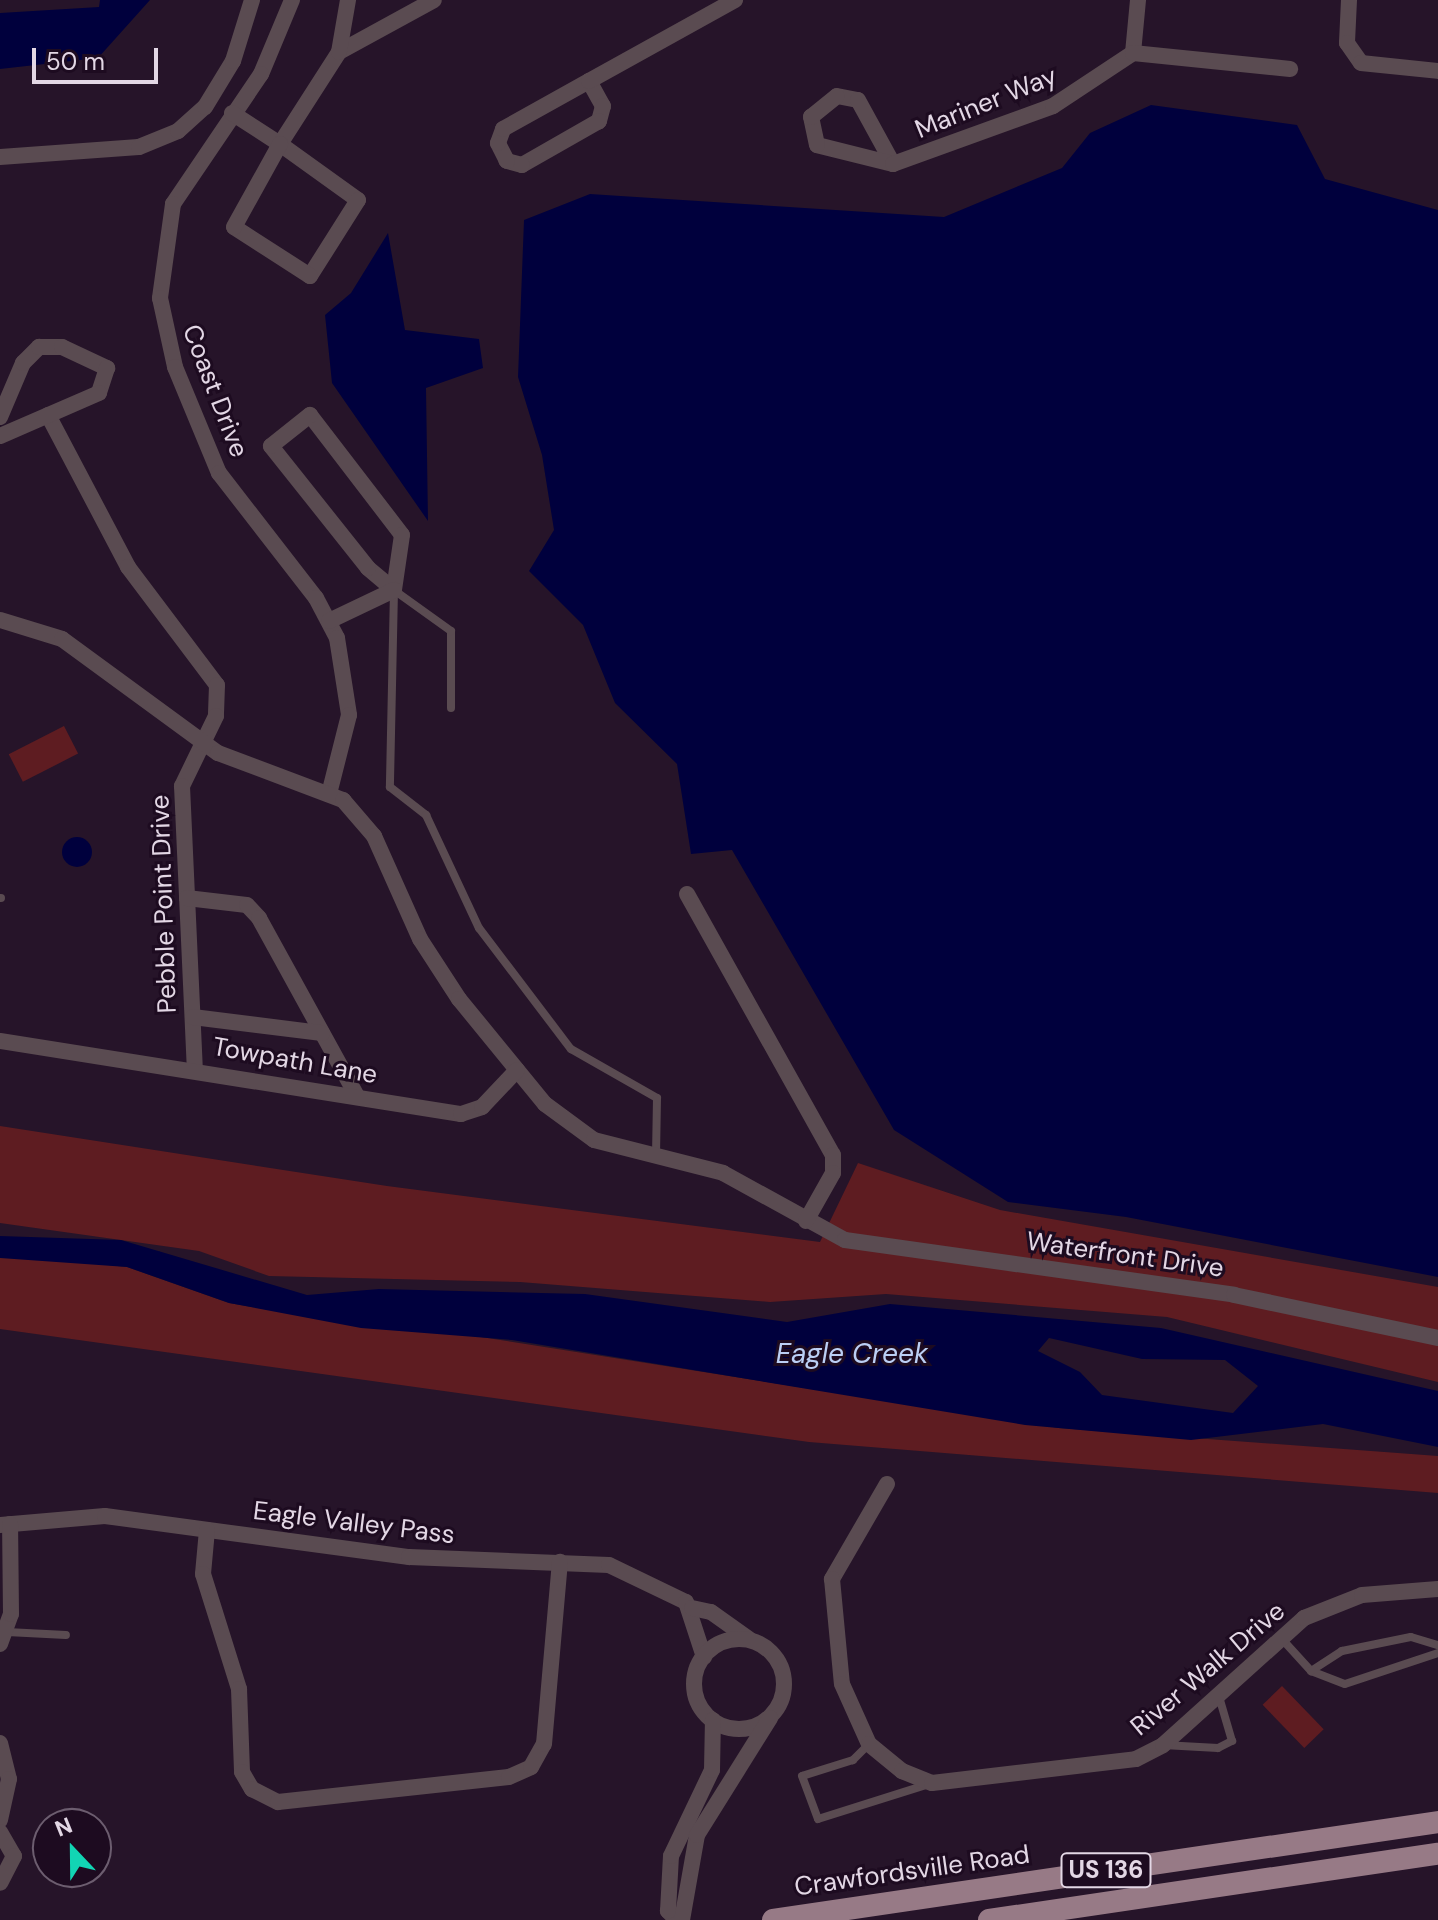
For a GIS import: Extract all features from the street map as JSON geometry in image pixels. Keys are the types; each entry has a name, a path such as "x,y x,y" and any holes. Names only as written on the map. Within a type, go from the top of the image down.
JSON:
{"main road":[{"name":"Crawfordsville Road","path":"773,1920 1438,1822"},
{"name":"US 136","path":"989,1920 1438,1854"}],"street":[{"path":"0,157 139,147 178,131 205,107 233,61 252,0"},
{"name":"Coast Drive","path":"292,0 270,59 192,166 168,219 160,277 164,327 231,494 329,621 349,699 345,746 330,790"},
{"path":"232,113 280,144 358,200 310,276 234,227 280,144 339,52 348,0"},
{"path":"339,52 434,0"},
{"path":"589,81 603,106 599,121 522,165 507,161 498,143 503,129 589,81 735,0"},
{"path":"1138,0 1133,53 1290,69"},
{"path":"1349,0 1347,43 1361,63 1438,71"},
{"name":"Mariner Way","path":"893,164 853,97 837,96 815,111 809,130 821,149 893,164 1053,106 1133,53"},
{"path":"0,417 23,363 39,347 62,347 105,364 109,380 103,390 0,436"},
{"name":"Pebble Point Drive","path":"48,415 128,567 211,670 218,708 198,742 182,786 195,1068"},
{"name":"Coast Drive","path":"310,415 402,535 394,590 368,568 271,446 310,415"},
{"path":"329,621 394,590"},
{"name":"Waterfront Drive","path":"0,620 62,639 198,742 330,790 374,836 436,966 517,1070 580,1132 608,1146 656,1155 738,1179 806,1221 845,1240 1234,1295 1438,1338"},
{"path":"687,894 833,1155 827,1188 806,1221"},
{"path":"187,898 247,905 357,1096"},
{"path":"193,1017 322,1033"},
{"name":"Towpath Lane","path":"0,1041 195,1068 465,1113 492,1099 517,1070"},
{"path":"887,1484 830,1590 845,1698 869,1744 902,1771 932,1783"},
{"name":"Eagle Valley Pass","path":"5,1524 105,1516 429,1559 560,1562 632,1571 692,1608 711,1612 769,1650 783,1672 775,1711 697,1835 680,1920 668,1911 671,1856 712,1770 713,1720 695,1688 704,1657 692,1608"},
{"path":"4,1638 5,1524"},
{"path":"207,1530 203,1574 239,1689 242,1767 250,1787 284,1802 514,1776 538,1758 560,1562"},
{"name":"River Walk Drive","path":"932,1783 1123,1761 1163,1745 1278,1634 1347,1599 1438,1589"},
{"path":"704,1657 722,1643 751,1641"},
{"path":"713,1720 743,1729 775,1711"},
{"path":"0,1743 9,1779 0,1820"},
{"path":"0,1832 14,1856 0,1883"}],"lane":[{"path":"394,590 451,631 451,708"},
{"path":"394,590 390,787 426,815 479,928 571,1049 657,1098 656,1155"},
{"path":"1278,1634 1311,1671 1345,1684 1438,1653"},
{"path":"4,1638 66,1635"},
{"path":"1311,1671 1342,1651 1411,1637 1438,1645"},
{"path":"1163,1745 1218,1748 1232,1741 1218,1692"},
{"path":"869,1744 853,1760 802,1776 818,1819 932,1783"}],"shaded area":[{"path":"64,726 78,754 23,782 9,754"},
{"path":"0,1126 387,1186 820,1242 858,1163 1000,1210 1438,1287 1438,1382 1167,1317 886,1294 770,1302 520,1282 269,1276 199,1251 0,1223"},
{"path":"0,1254 127,1267 229,1303 374,1328 430,1329 1059,1428 1438,1456 1438,1493 809,1442 0,1329"},
{"path":"1282,1686 1324,1729 1304,1748 1263,1705"}],"water":[{"path":"100,0 150,0 98,58 0,69 0,13 99,7"},
{"path":"1151,105 1297,125 1325,179 1438,210 1438,1277 1126,1217 1008,1202 894,1130 732,850 691,854 677,764 615,703 583,625 529,571 554,530 542,455 518,377 524,220 590,194 944,217 1062,168 1090,133"},
{"path":"388,233 405,330 479,339 483,368 426,388 428,521 332,383 325,315 351,293"},
{"path":"77,837 88,841 92,852 88,863 77,867 66,863 62,852 66,841"},
{"name":"Eagle Creek","path":"0,1236 121,1240 307,1295 379,1289 585,1294 787,1322 890,1304 1161,1328 1438,1391 1438,1447 1323,1424 1191,1440 1025,1425 512,1340 361,1328 229,1303 127,1267 0,1258","holes":["1049,1338 1142,1359 1225,1360 1258,1386 1233,1413 1102,1395 1080,1372 1038,1351"]}]}
